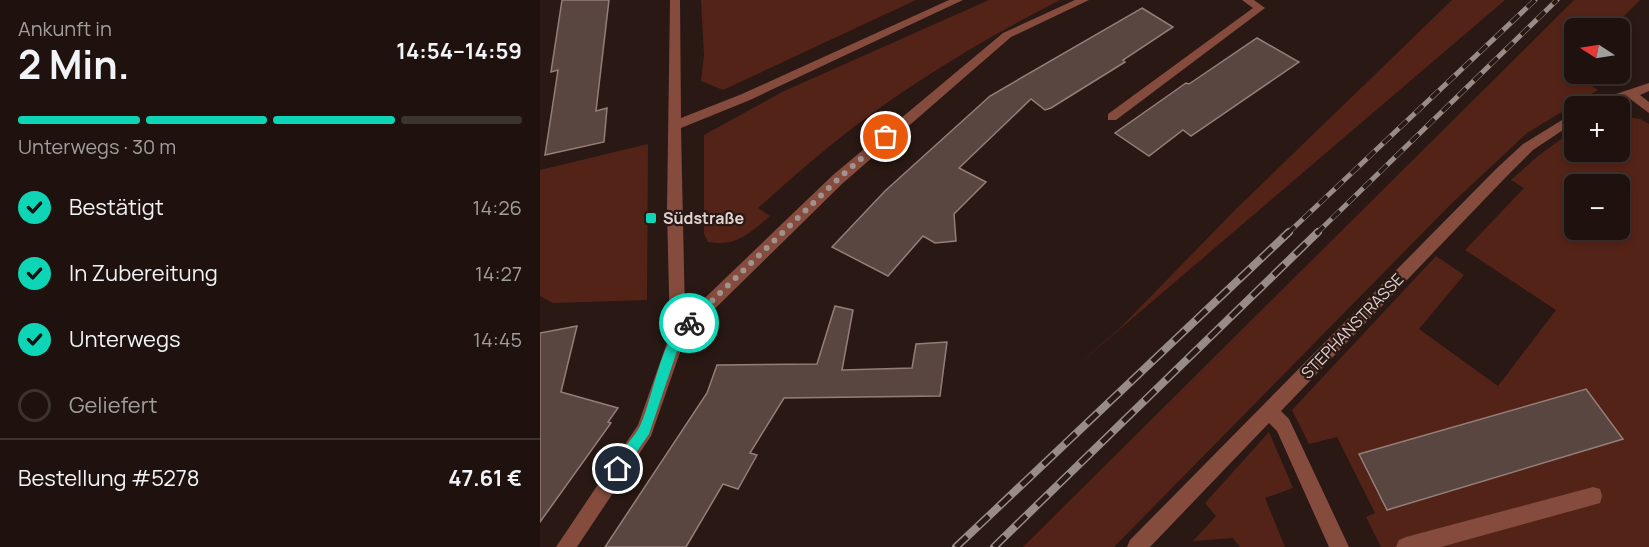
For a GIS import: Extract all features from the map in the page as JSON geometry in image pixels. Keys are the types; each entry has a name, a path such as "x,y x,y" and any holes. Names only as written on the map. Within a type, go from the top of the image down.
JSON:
{"street":[{"path":"566,547 645,430 678,334 675,0"},
{"path":"676,125 746,98 958,0"},
{"path":"678,334 838,179 1007,35 1084,0"},
{"path":"1112,117 1260,8 1247,0"},
{"path":"1621,96 1649,87"},
{"path":"1629,93 1649,109"},
{"name":"STEPHANSTRASSE","path":"1137,547 1528,147 1564,123"},
{"path":"1269,411 1283,425 1339,547"},
{"path":"1406,547 1593,496"}],"shaded area":[{"path":"701,0 916,0 723,90 701,81 704,55"},
{"path":"989,0 1060,0 942,66 858,124 812,160 758,208 770,216 749,233 727,242 708,242 704,234 704,135 782,92"},
{"path":"1452,0 1505,0 1065,376 1120,328 1236,209"},
{"path":"1574,0 1640,0 1622,18 1564,18 1564,84 1589,84 1598,90 1588,96 1564,96 1564,111 1527,133 1451,204 1114,547 1023,547"},
{"path":"1630,118 1640,119 1649,124 1649,547 1381,547 1366,517 1375,513 1337,437 1309,444 1292,410 1436,256 1464,275 1419,329 1498,386 1556,310 1465,250 1524,188 1511,180 1564,137 1564,162 1630,162"},
{"path":"648,144 647,300 553,303 540,296 540,170"},
{"path":"1269,432 1293,488 1265,498 1285,547 1240,547 1233,538 1193,541 1216,516 1205,503"}],"building":[{"path":"562,0 609,0 596,111 607,108 604,142 545,155 558,70 551,72"},
{"path":"1142,8 1173,27 1123,60 1125,62 1051,108 1045,110 1031,99 959,168 986,182 954,214 956,241 935,243 923,236 888,276 832,247 885,191 990,96"},
{"path":"1257,38 1299,62 1191,136 1183,130 1149,156 1115,133 1186,83 1189,84"},
{"path":"835,306 853,310 842,370 912,368 916,344 947,342 940,396 784,398 750,453 757,455 738,489 723,484 686,547 605,547 707,393 717,365 817,364"},
{"path":"577,326 561,392 618,408 608,422 611,423 540,522 540,333"},
{"path":"1586,389 1623,439 1387,510 1359,454"}],"railway":[{"path":"1287,234 1535,0"},
{"path":"1316,234 1557,0"},
{"path":"956,547 1289,232"},
{"path":"994,547 1318,232"}],"way so far":[{"path":"689,323 838,179 886,137"}],"place":[{"name":"Südstraße","path":"651,218"}],"route":[{"path":"618,469 645,430 678,334 689,323"}]}
